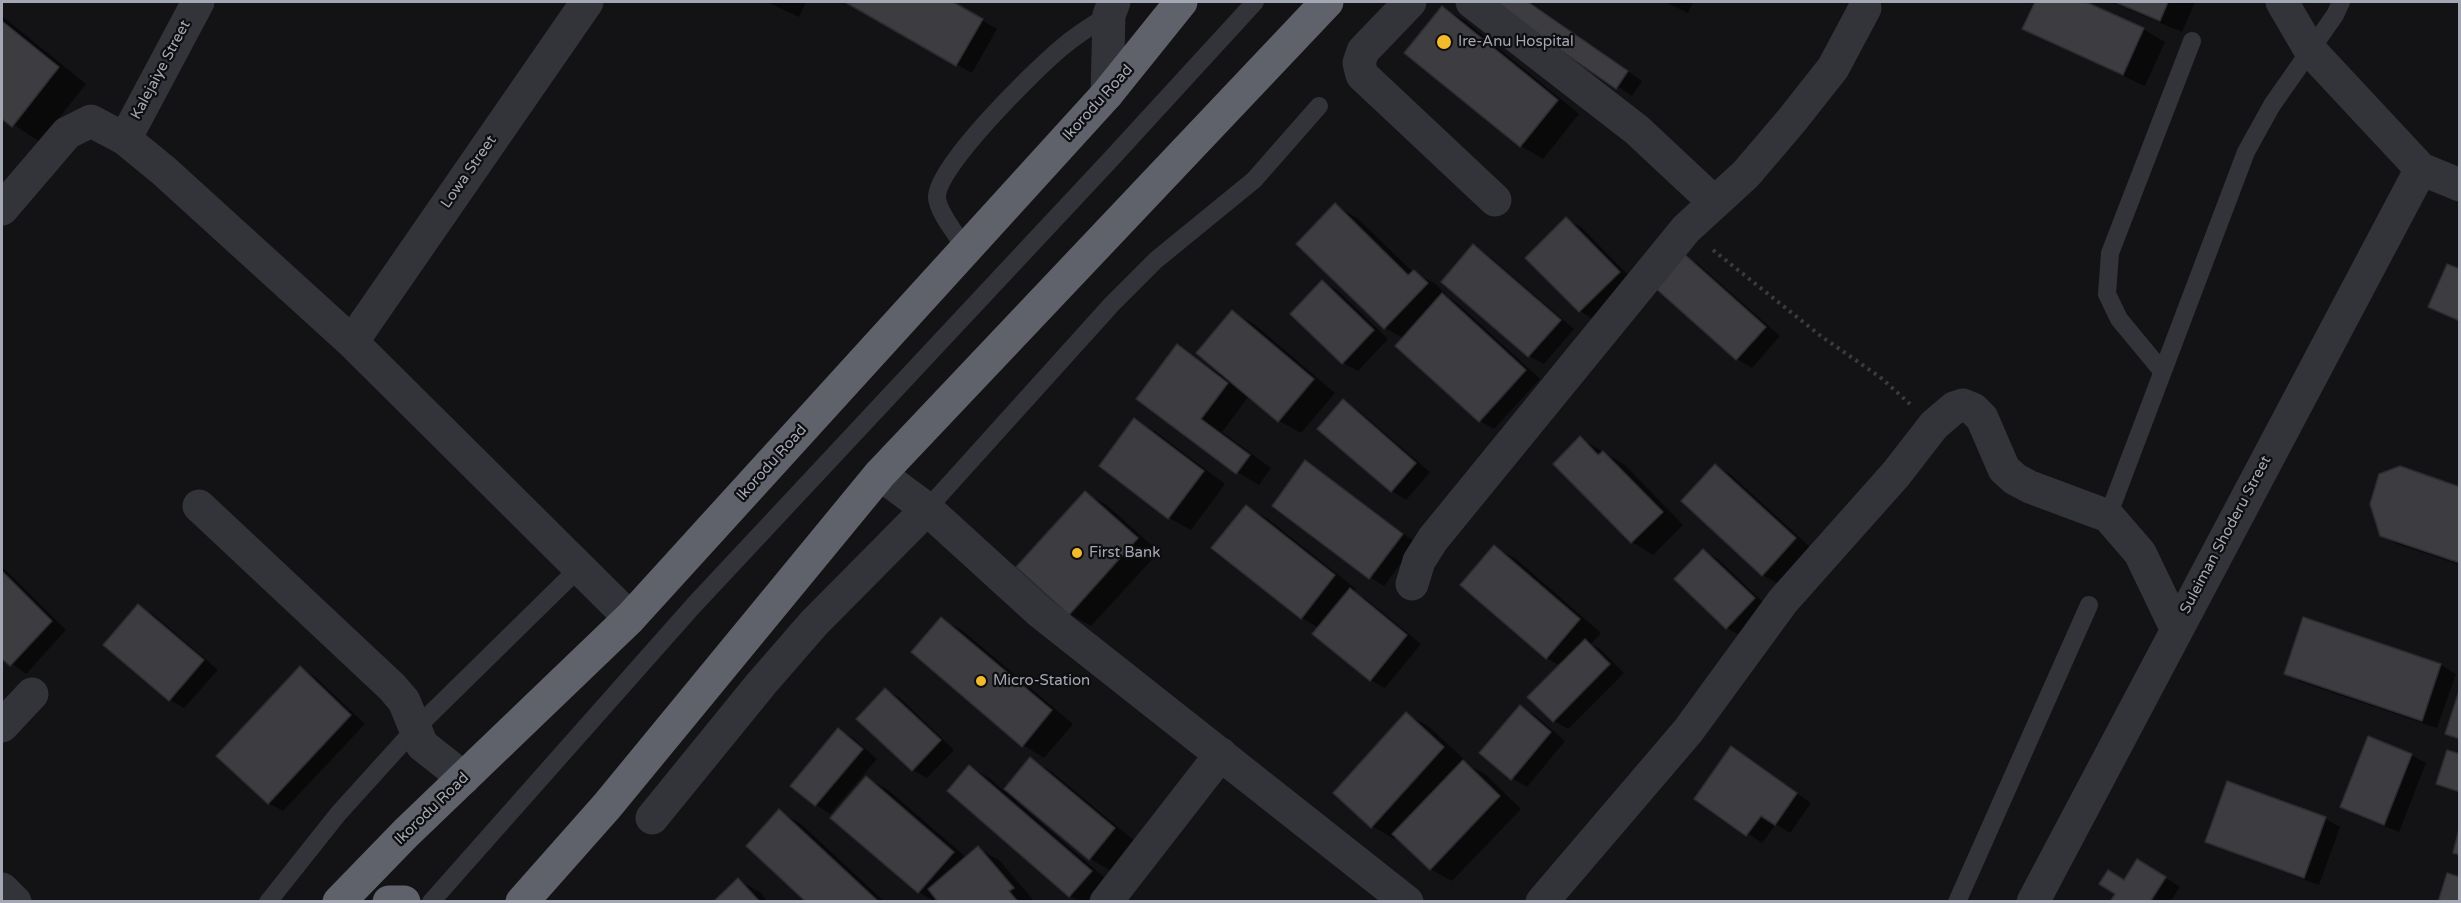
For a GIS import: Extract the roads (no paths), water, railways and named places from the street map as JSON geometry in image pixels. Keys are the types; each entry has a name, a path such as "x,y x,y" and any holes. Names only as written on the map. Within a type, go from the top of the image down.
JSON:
{"highway":[{"name":"Ikorodu Road","path":"339,902 406,833 630,618 1107,94 1181,2"},
{"path":"522,902 607,806 880,474 1328,2"},
{"path":"389,902 404,902"}],"street":[{"name":"Kalejaiye Street","path":"125,139 198,2"},
{"name":"Lowa Street","path":"352,342 586,2"},
{"path":"1410,2 1363,51 1359,63 1362,75 1495,200"},
{"path":"1472,2 1637,130 1714,202"},
{"path":"2282,2 2310,50 2421,169 2460,185"},
{"path":"1107,94 1112,8"},
{"path":"1412,584 1419,561 1433,539 1686,229 1746,174 1833,68 1865,8"},
{"path":"2,209 67,133 91,121 125,139 164,171 352,342 630,618"},
{"name":"Suleiman Shoderu Street","path":"2033,902 2176,628 2421,169"},
{"path":"1542,902 1688,731 1783,601 1896,474 1934,424 1954,408 1963,405 1973,409 1982,418 2004,469 2015,479 2030,487 2108,516 2140,553 2176,628"},
{"path":"880,474 927,508 1040,612 1407,902"},
{"path":"199,506 392,687 404,700 414,730 422,745 464,778"},
{"path":"652,818 814,623 927,508"},
{"path":"2,726 32,694"},
{"path":"1106,902 1221,754"},
{"path":"2,889 15,902"}],"lane":[{"path":"431,902 694,605 1255,2"},
{"path":"2108,516 2246,152 2272,105 2335,15 2341,2"},
{"path":"966,249 938,206 937,195 942,181 956,159 1001,107 1042,66 1112,8"},
{"path":"2162,371 2119,319 2107,294 2110,253 2192,41"},
{"path":"927,508 1112,304 1156,260 1254,180 1319,106"},
{"path":"268,902 338,814 414,730 579,568"},
{"path":"1957,902 2089,605"}],"place":[{"name":"Ire-Anu Hospital","path":"1444,42"},
{"name":"First Bank","path":"1077,553"},
{"name":"Micro-Station","path":"981,681"}]}
